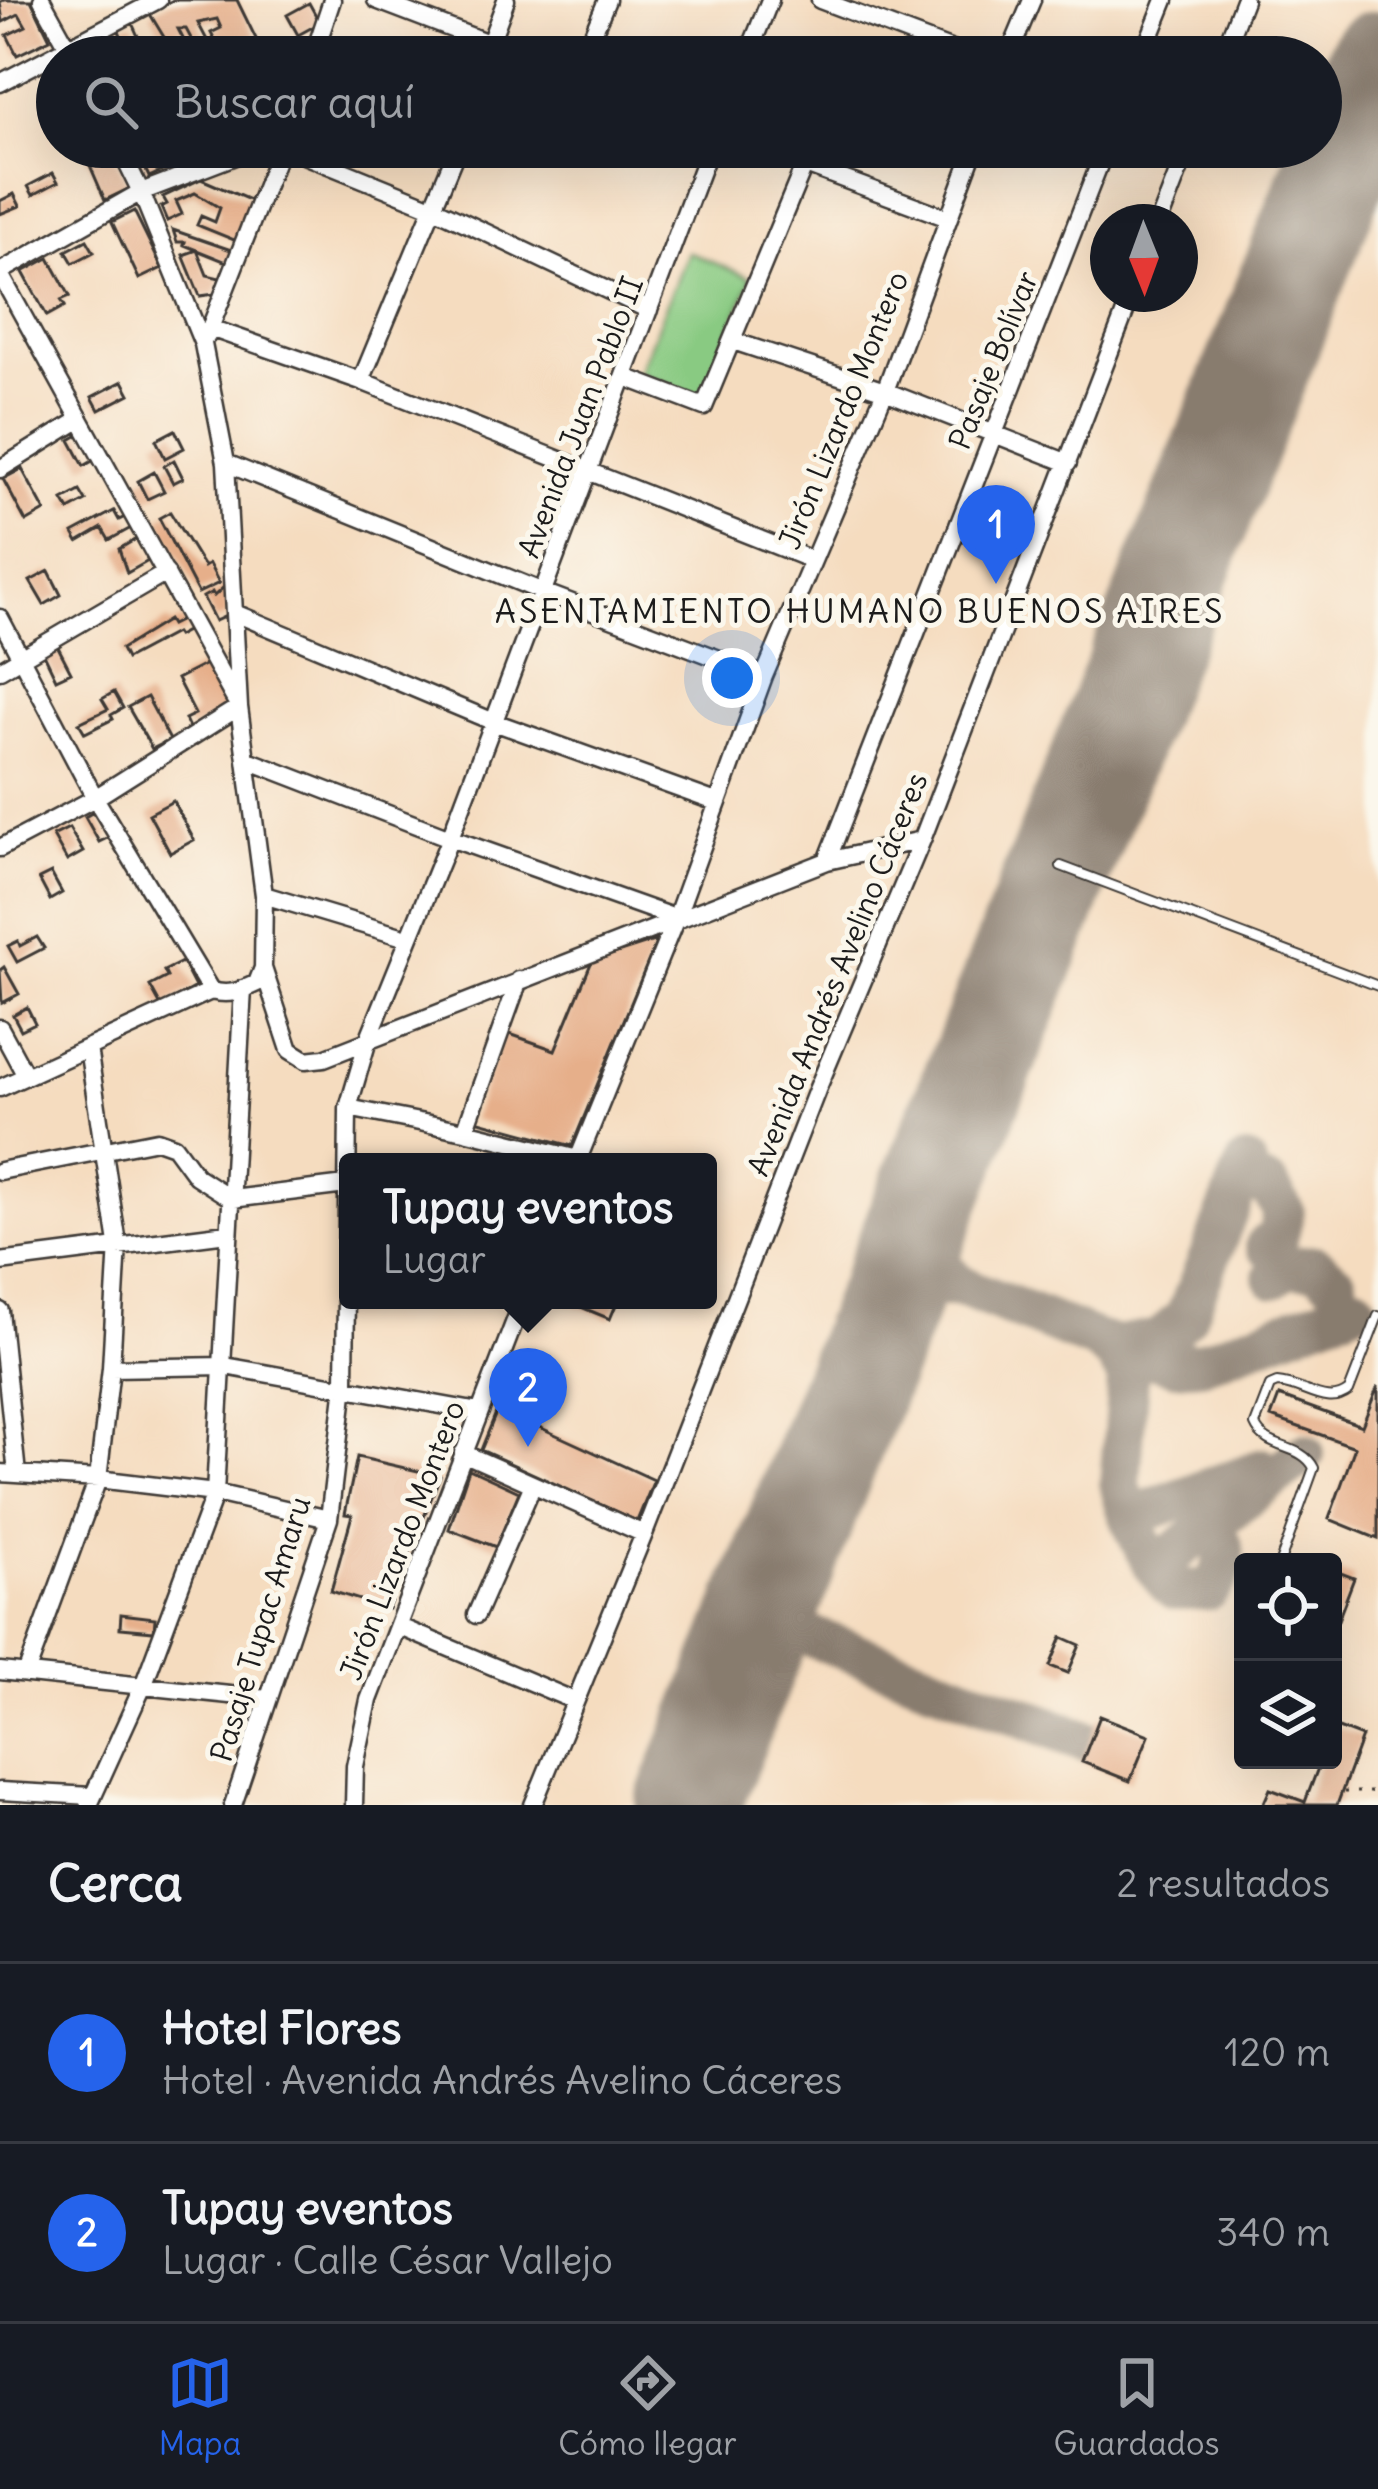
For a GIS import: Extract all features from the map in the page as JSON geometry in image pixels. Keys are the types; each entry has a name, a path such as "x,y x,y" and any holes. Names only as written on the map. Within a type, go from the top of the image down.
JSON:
{"street":[{"path":"42,0 62,36"},
{"path":"99,36 158,0"},
{"path":"320,36 332,0"},
{"path":"376,0 464,36"},
{"path":"499,36 506,0"},
{"path":"592,36 607,0"},
{"path":"755,36 770,0"},
{"path":"820,0 915,36"},
{"path":"1017,36 1032,0"},
{"path":"1150,36 1165,0"},
{"path":"1230,36 1244,0"},
{"path":"0,82 36,67"},
{"path":"129,168 207,336 226,463 239,707 264,895 263,968 295,1056 324,1058 827,861 922,840"},
{"path":"204,168 141,192 0,273 239,707"},
{"path":"207,336 274,168"},
{"path":"334,168 432,207 649,310"},
{"path":"361,381 449,168"},
{"name":"Avenida Juan Pablo II","path":"368,1040 450,838 702,168"},
{"path":"626,377 704,407 803,168"},
{"path":"810,168 948,218"},
{"name":"Jirón Lizardo Montero","path":"581,1153 676,918 764,676 885,391 967,168"},
{"name":"Pasaje Bolívar","path":"827,861 1098,168"},
{"path":"1166,204 1180,168"},
{"name":"Avenida Andrés Avelino Cáceres","path":"533,1805 817,1090 922,840 1125,312"},
{"path":"207,336 361,381 812,560"},
{"path":"733,341 885,391 1068,463"},
{"path":"0,469 79,420"},
{"path":"226,463 542,592 764,676"},
{"path":"0,670 166,574"},
{"path":"235,613 494,722 716,802"},
{"path":"0,618 95,798 211,991"},
{"path":"0,848 95,798 239,707"},
{"path":"248,760 676,918"},
{"path":"264,895 407,938"},
{"path":"0,1088 211,991 228,995 243,989 257,982 263,968"},
{"path":"465,1131 519,980"},
{"path":"0,1790 91,1801 143,1686 215,1493 243,989"},
{"path":"0,1028 26,1076"},
{"name":"Pasaje Tupac Amaru","path":"347,1153 348,1108 368,1040"},
{"path":"26,1673 98,1479 111,1368 118,1244 88,1048"},
{"path":"348,1108 551,1153"},
{"path":"0,1171 166,1142 196,1176 232,1199 339,1186"},
{"path":"0,1262 227,1233"},
{"name":"Pasaje Tupac Amaru","path":"233,1805 328,1519 345,1385 346,1309"},
{"name":"Jirón Lizardo Montero","path":"354,1805 355,1766 369,1700 519,1309"},
{"path":"0,1311 9,1474 215,1493 328,1519"},
{"path":"111,1368 225,1366 479,1412"},
{"path":"464,1453 644,1534"},
{"path":"476,1615 532,1487"},
{"path":"400,1627 575,1701"},
{"path":"0,1672 268,1699"}],"lane":[{"path":"1061,866 1378,986"},
{"path":"1283,1553 1314,1468 1312,1459 1265,1439 1255,1425 1270,1386 1277,1383 1331,1400 1342,1398 1378,1316"}],"path":[{"path":"1344,1792 1378,1792"}],"green space":[{"path":"688,252 752,278 702,399 638,373"}],"building":[{"path":"31,0 49,36 36,36 36,46 17,55 7,35 26,26 19,14 3,22 0,2"},
{"path":"173,0 237,0 255,36 212,36 221,28 217,19 198,23 205,36 190,36 186,29 178,29 182,36 163,36 150,14"},
{"path":"309,3 320,23 298,35 287,15"},
{"path":"132,23 138,36 121,36 118,29"},
{"path":"91,168 120,168 130,188 105,200"},
{"path":"145,168 161,168 162,171 149,177"},
{"path":"53,173 58,182 33,195 28,186"},
{"path":"201,179 252,201 239,242 197,225 201,216 215,222 220,208 195,193 176,201 182,214 167,221 161,207 167,204 163,197"},
{"path":"14,194 20,206 0,214 0,201"},
{"path":"134,211 162,268 139,279 112,222"},
{"path":"173,230 234,251 229,263 177,242"},
{"path":"87,240 94,252 73,263 66,251"},
{"path":"197,250 207,275 220,278 215,294 200,296 183,255"},
{"path":"49,258 70,296 61,300 65,306 47,316 23,272"},
{"path":"123,381 130,394 99,410 92,397"},
{"path":"175,430 184,448 165,458 156,440"},
{"path":"82,433 96,459 84,466 70,440"},
{"path":"174,460 183,478 173,483 164,466"},
{"path":"22,469 45,511 26,522 3,479"},
{"path":"154,472 164,491 147,499 138,481"},
{"path":"80,491 86,501 69,510 63,500"},
{"path":"114,511 119,520 127,516 133,527 109,540 102,528 78,542 73,533"},
{"path":"170,512 219,583 198,593 159,518"},
{"path":"138,538 150,560 127,573 119,549"},
{"path":"49,571 61,595 44,605 30,581"},
{"path":"226,585 228,615 215,621 203,597 212,592 214,596"},
{"path":"183,619 188,630 126,659 121,649 168,620 171,625"},
{"path":"57,645 71,672 56,679 43,652"},
{"path":"208,663 232,707 190,730 185,719 195,714 177,679"},
{"path":"114,692 123,708 111,715 113,719 85,733 79,723 108,709 102,699"},
{"path":"147,697 170,740 152,749 128,707"},
{"path":"173,801 194,840 170,853 149,814"},
{"path":"95,811 109,837 99,842 85,817"},
{"path":"69,828 83,852 67,861 53,836"},
{"path":"51,873 62,893 50,900 39,879"},
{"path":"37,937 44,948 17,962 8,946"},
{"path":"657,940 572,1146 472,1119 504,1032 555,1050 592,961"},
{"path":"182,962 195,987 161,1006 150,986"},
{"path":"4,967 19,994 2,1003 0,970"},
{"path":"27,1007 35,1023 21,1030 13,1015"},
{"path":"586,1309 614,1309 610,1319"},
{"path":"1378,1386 1378,1539 1329,1519 1355,1447 1271,1417 1279,1396 1362,1426"},
{"path":"498,1408 654,1480 637,1521 481,1450"},
{"path":"357,1457 440,1476 388,1609 331,1591 352,1515 345,1514"},
{"path":"469,1469 519,1492 496,1547 449,1529"},
{"path":"1342,1573 1354,1578 1342,1610"},
{"path":"121,1614 155,1618 154,1631 120,1628"},
{"path":"1062,1637 1080,1645 1068,1673 1050,1666"},
{"path":"1100,1716 1149,1735 1130,1781 1082,1762"},
{"path":"1342,1729 1362,1737 1337,1805 1263,1805 1270,1789 1305,1802 1318,1769 1342,1769"}],"taxiway":[{"path":"1116,1347 1160,1340 1186,1316 1246,1165"},
{"path":"1241,1178 1269,1187 1284,1212 1277,1238 1266,1245"},
{"path":"925,1207 934,1254 966,1288 1097,1341 1175,1364 1200,1362 1356,1305"},
{"path":"1274,1277 1286,1268 1315,1266 1336,1282 1345,1310"},
{"path":"879,1324 918,1292 939,1286 966,1288"},
{"path":"1097,1341 1115,1355 1128,1378 1123,1495 1149,1556 1175,1590 1208,1590 1220,1574 1223,1550 1210,1525"},
{"path":"1156,1567 1304,1454"},
{"path":"1132,1516 1263,1469"},
{"path":"762,1618 1087,1741"}],"runway":[{"path":"1342,154 1378,63"},
{"path":"688,1805 1336,168"}],"place":[{"name":"Hotel Flores","path":"996,584"},
{"name":"Tupay eventos","path":"528,1447"}],"district":[{"name":"ASENTAMIENTO HUMANO BUENOS AIRES","path":"860,611"}]}
